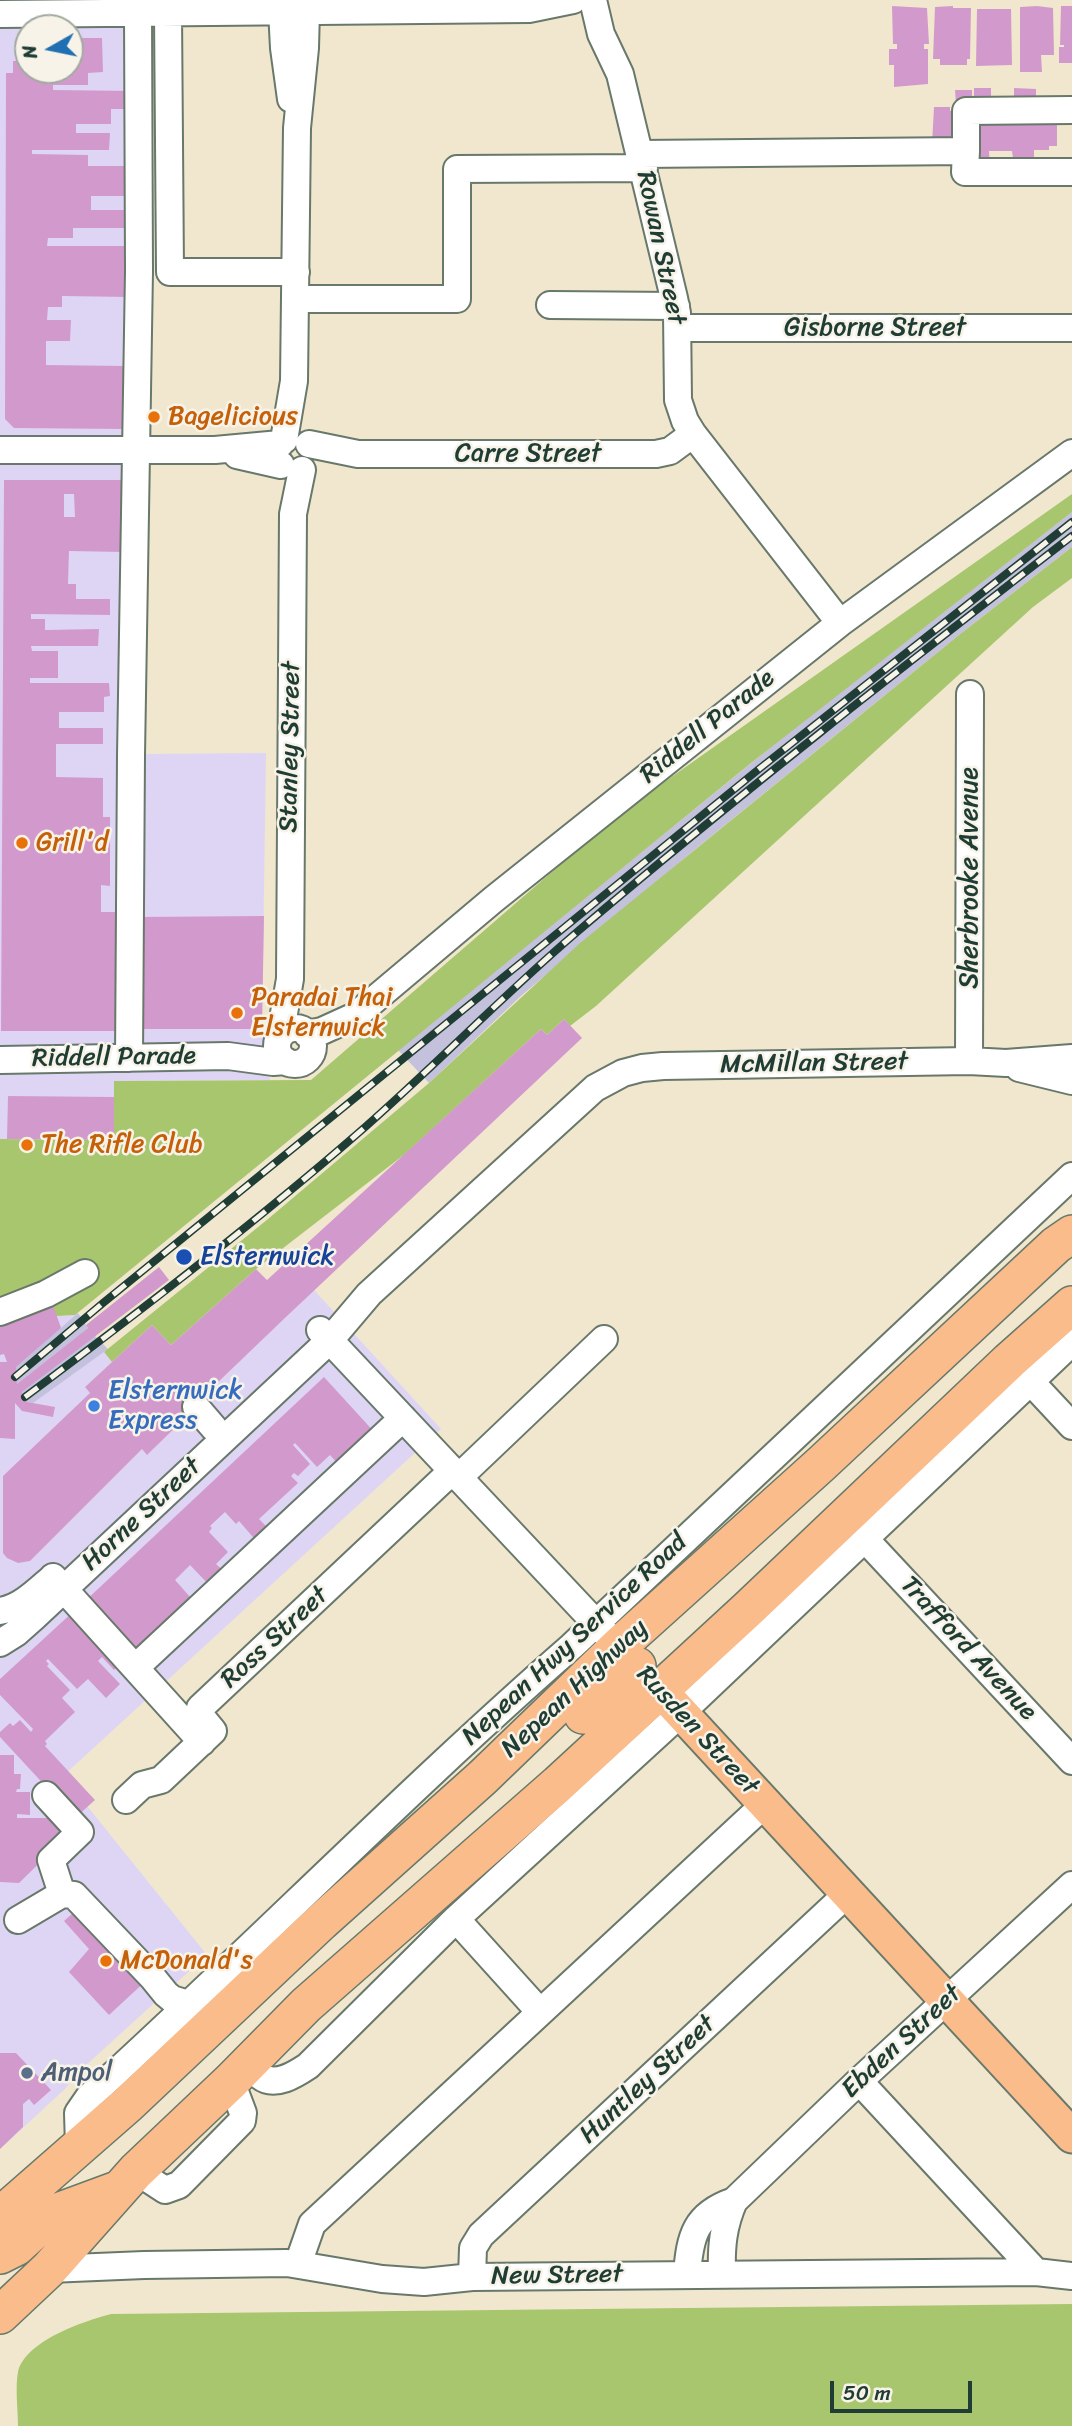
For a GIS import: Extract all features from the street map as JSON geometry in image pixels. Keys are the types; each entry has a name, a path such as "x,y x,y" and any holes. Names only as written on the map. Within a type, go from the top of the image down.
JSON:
{"highway":[{"name":"Nepean Highway","path":"0,2315 50,2269 127,2180 342,1972 500,1835 649,1672 820,1465 1056,1245 1072,1234"},
{"name":"Nepean Highway","path":"0,2216 79,2146 165,2047 361,1886 482,1778 515,1764 553,1742 649,1672 748,1609 1009,1361 1072,1305"},
{"path":"0,2255 16,2247 52,2214 127,2180"}],"main road":[{"name":"Rusden Street","path":"649,1672 847,1894 1072,2136"}],"street":[{"path":"0,14 103,7 138,13 529,9 573,0"},
{"name":"Rowan Street","path":"593,0 601,34 620,74 677,317 678,400 685,421 840,623"},
{"name":"Rowan Street","path":"610,0 619,44 620,74"},
{"name":"Stanley Street","path":"294,10 287,80 297,128 290,979 294,1043"},
{"path":"129,1058 139,271 138,13"},
{"path":"168,13 170,272"},
{"path":"1072,110 966,111 965,172 1072,172"},
{"path":"296,299 457,299 457,169 966,151"},
{"path":"139,271 296,272"},
{"name":"Gisborne Street","path":"550,305 677,317 1072,328"},
{"name":"Carre Street","path":"0,450 215,450 294,454 656,454 670,451 693,434"},
{"name":"Riddell Parade","path":"0,1060 228,1056 294,1043 355,1016 505,891 840,623 1072,453"},
{"name":"Sherbrooke Avenue","path":"970,694 970,1062"},
{"name":"McMillan Street","path":"623,1073 663,1066 1006,1063 1072,1058"},
{"name":"McMillan Street","path":"1006,1063 1037,1074 1072,1081"},
{"name":"Horne Street","path":"0,1643 16,1633 58,1583 227,1423 595,1088 623,1073"},
{"name":"Nepean Hwy Service Road","path":"240,2072 273,2081 302,2070 456,1919 649,1672 1072,1176"},
{"path":"0,1312 46,1294 85,1273"},
{"name":"Rusden Street","path":"325,1335 455,1474 649,1672"},
{"path":"455,1474 604,1339"},
{"name":"Nepean Hwy Service Road","path":"79,2146 80,2106 165,2047 188,2004 345,1853 649,1672 864,1538 1072,1342"},
{"path":"1030,1381 1072,1426"},
{"path":"196,1407 227,1423"},
{"path":"136,1667 403,1418"},
{"name":"Ross Street","path":"202,1742 213,1731 199,1714 200,1708 455,1474"},
{"name":"Trafford Avenue","path":"864,1538 1072,1761"},
{"path":"58,1583 202,1742 161,1780 145,1784 126,1801"},
{"name":"Horne Street","path":"0,1611 20,1604 58,1583"},
{"path":"46,1795 80,1832 51,1860 62,1894"},
{"path":"298,2264 312,2224 765,1804"},
{"name":"Ebden Street","path":"722,2274 723,2236 734,2201 859,2081 1072,1885"},
{"path":"18,1920 62,1894 74,1895 166,1994 188,2004"},
{"name":"Huntley Street","path":"472,2277 473,2248 481,2235 847,1894"},
{"path":"456,1919 540,2012"},
{"path":"859,2081 1036,2272"},
{"name":"Ebden Street","path":"687,2274 691,2246 701,2221 717,2207 734,2201"},
{"name":"New Street","path":"50,2269 144,2265 298,2264 408,2282 437,2282 472,2277 687,2274 1036,2272 1070,2275"}],"shaded area":[{"path":"0,0 153,0 138,484 144,754 266,753 262,1029 270,1080 114,1081 114,1140 0,1139"},
{"path":"1072,512 1072,547 693,851 522,995 429,1083 398,1050 803,721"},
{"path":"314,1290 441,1429 63,1776 207,1955 73,2077 66,2088 0,2149 0,1313 38,1317 75,1315 112,1362 85,1387 148,1454"},
{"path":"78,1313 88,1328 17,1384 16,1367"},
{"path":"94,1335 108,1349 33,1403 27,1402 22,1392"}],"green space":[{"path":"1072,494 1072,512 751,763 75,1315 38,1317 0,1313 0,1139 114,1140 114,1081 311,1080 619,814"},
{"path":"1072,547 1072,578 1033,607 596,1006 570,1026 564,1019 547,1035 541,1029 405,1154 256,1269 171,1345 152,1325 112,1362 104,1352 268,1219 429,1083 579,944 959,635"},
{"path":"1072,2304 1072,2426 18,2426 17,2378 23,2361 43,2342 57,2334 111,2314"}],"building":[{"path":"892,6 927,8 929,44 924,44 924,49 928,49 928,84 894,87 894,65 889,65 889,49 897,49 897,44 893,44"},
{"path":"1061,6 1072,6 1072,63 1059,63 1059,47 1064,47 1060,45"},
{"path":"935,7 971,8 970,59 967,59 967,65 940,65 940,59 933,59"},
{"path":"1020,7 1053,8 1054,55 1041,55 1042,72 1020,72"},
{"path":"977,9 1011,9 1012,65 976,66"},
{"path":"84,38 102,38 103,72 88,73 88,85 53,85 53,90 136,91 135,109 111,109 111,124 76,124 76,133 110,133 109,150 32,150 32,154 88,155 88,166 134,166 134,196 91,196 91,210 126,210 126,228 73,228 73,238 48,238 47,246 128,246 128,297 62,296 62,307 48,307 47,320 71,320 70,341 46,341 46,365 125,366 125,429 14,428 5,419 6,73 13,73 13,61 14,84 84,84"},
{"path":"974,88 991,88 991,105 974,105"},
{"path":"1014,88 1036,89 1036,96 1056,96 1056,106 1014,106"},
{"path":"955,90 972,90 972,104 956,104"},
{"path":"934,107 950,107 950,111 956,111 957,145 932,144"},
{"path":"970,118 1057,121 1057,146 1049,146 1049,150 1034,150 1034,158 1013,158 1012,151 989,151 990,167 971,167"},
{"path":"4,480 129,480 123,552 69,551 68,584 76,584 76,599 110,599 110,615 31,614 31,619 45,619 45,630 99,629 98,646 31,646 32,651 58,651 58,678 30,678 30,683 109,683 110,696 104,697 104,712 59,712 59,728 103,728 103,744 56,744 56,777 103,778 103,817 110,817 110,886 101,885 101,912 120,912 124,1031 1,1031","holes":["64,494 74,494 75,517 64,517"]},
{"path":"264,916 262,1029 133,1029 137,917"},
{"path":"564,1019 582,1038 286,1317 147,1455 142,1449 30,1561 18,1563 7,1558 3,1553 3,1476 90,1393 85,1387 152,1325 171,1345 256,1269 267,1280 541,1029 547,1035"},
{"path":"8,1096 114,1097 114,1140 7,1139"},
{"path":"159,1267 169,1280 22,1392 27,1402 55,1407 53,1417 22,1411 15,1403 15,1439 0,1438 0,1362 7,1362 4,1354 0,1355 0,1327 53,1305 61,1328 16,1367 17,1384"},
{"path":"324,1377 377,1435 339,1465 330,1455 317,1467 295,1443 293,1445 310,1464 298,1476 294,1473 291,1476 298,1483 259,1519 272,1532 259,1544 239,1521 236,1524 225,1512 210,1526 212,1528 209,1532 228,1552 216,1564 228,1575 213,1589 190,1565 175,1580 191,1598 162,1625 168,1631 147,1651 128,1651 83,1603"},
{"path":"75,1610 123,1662 114,1670 102,1657 98,1661 120,1684 106,1698 88,1679 77,1689 48,1659 46,1661 49,1664 47,1666 70,1690 62,1698 75,1712 45,1741 45,1746 95,1800 75,1818 0,1737 0,1732 10,1723 13,1726 20,1720 31,1732 33,1729 0,1695 0,1679"},
{"path":"0,1755 14,1755 14,1774 21,1774 20,1789 16,1792 30,1792 30,1815 17,1814 17,1818 59,1818 72,1831 19,1883 0,1882"},
{"name":"McDonald's","path":"82,1905 149,1978 109,2015 69,1972 89,1949 64,1921"},
{"path":"0,2053 16,2053 51,2090 34,2105 29,2099 23,2104 23,2127 0,2149"}],"railway":[{"path":"15,1377 759,769 1072,522"},
{"path":"25,1397 193,1269 316,1169 384,1110 549,957 699,830 1072,536"}],"place":[{"name":"Bagelicious","path":"154,417"},
{"name":"Grill'd","path":"22,843"},
{"name":"Paradai Thai Elsternwick","path":"237,1013"},
{"name":"The Rifle Club","path":"27,1145"},
{"name":"Elsternwick","path":"184,1257"},
{"name":"Elsternwick Express","path":"94,1406"},
{"name":"McDonald's","path":"106,1961"},
{"name":"Ampol","path":"27,2073"}]}
